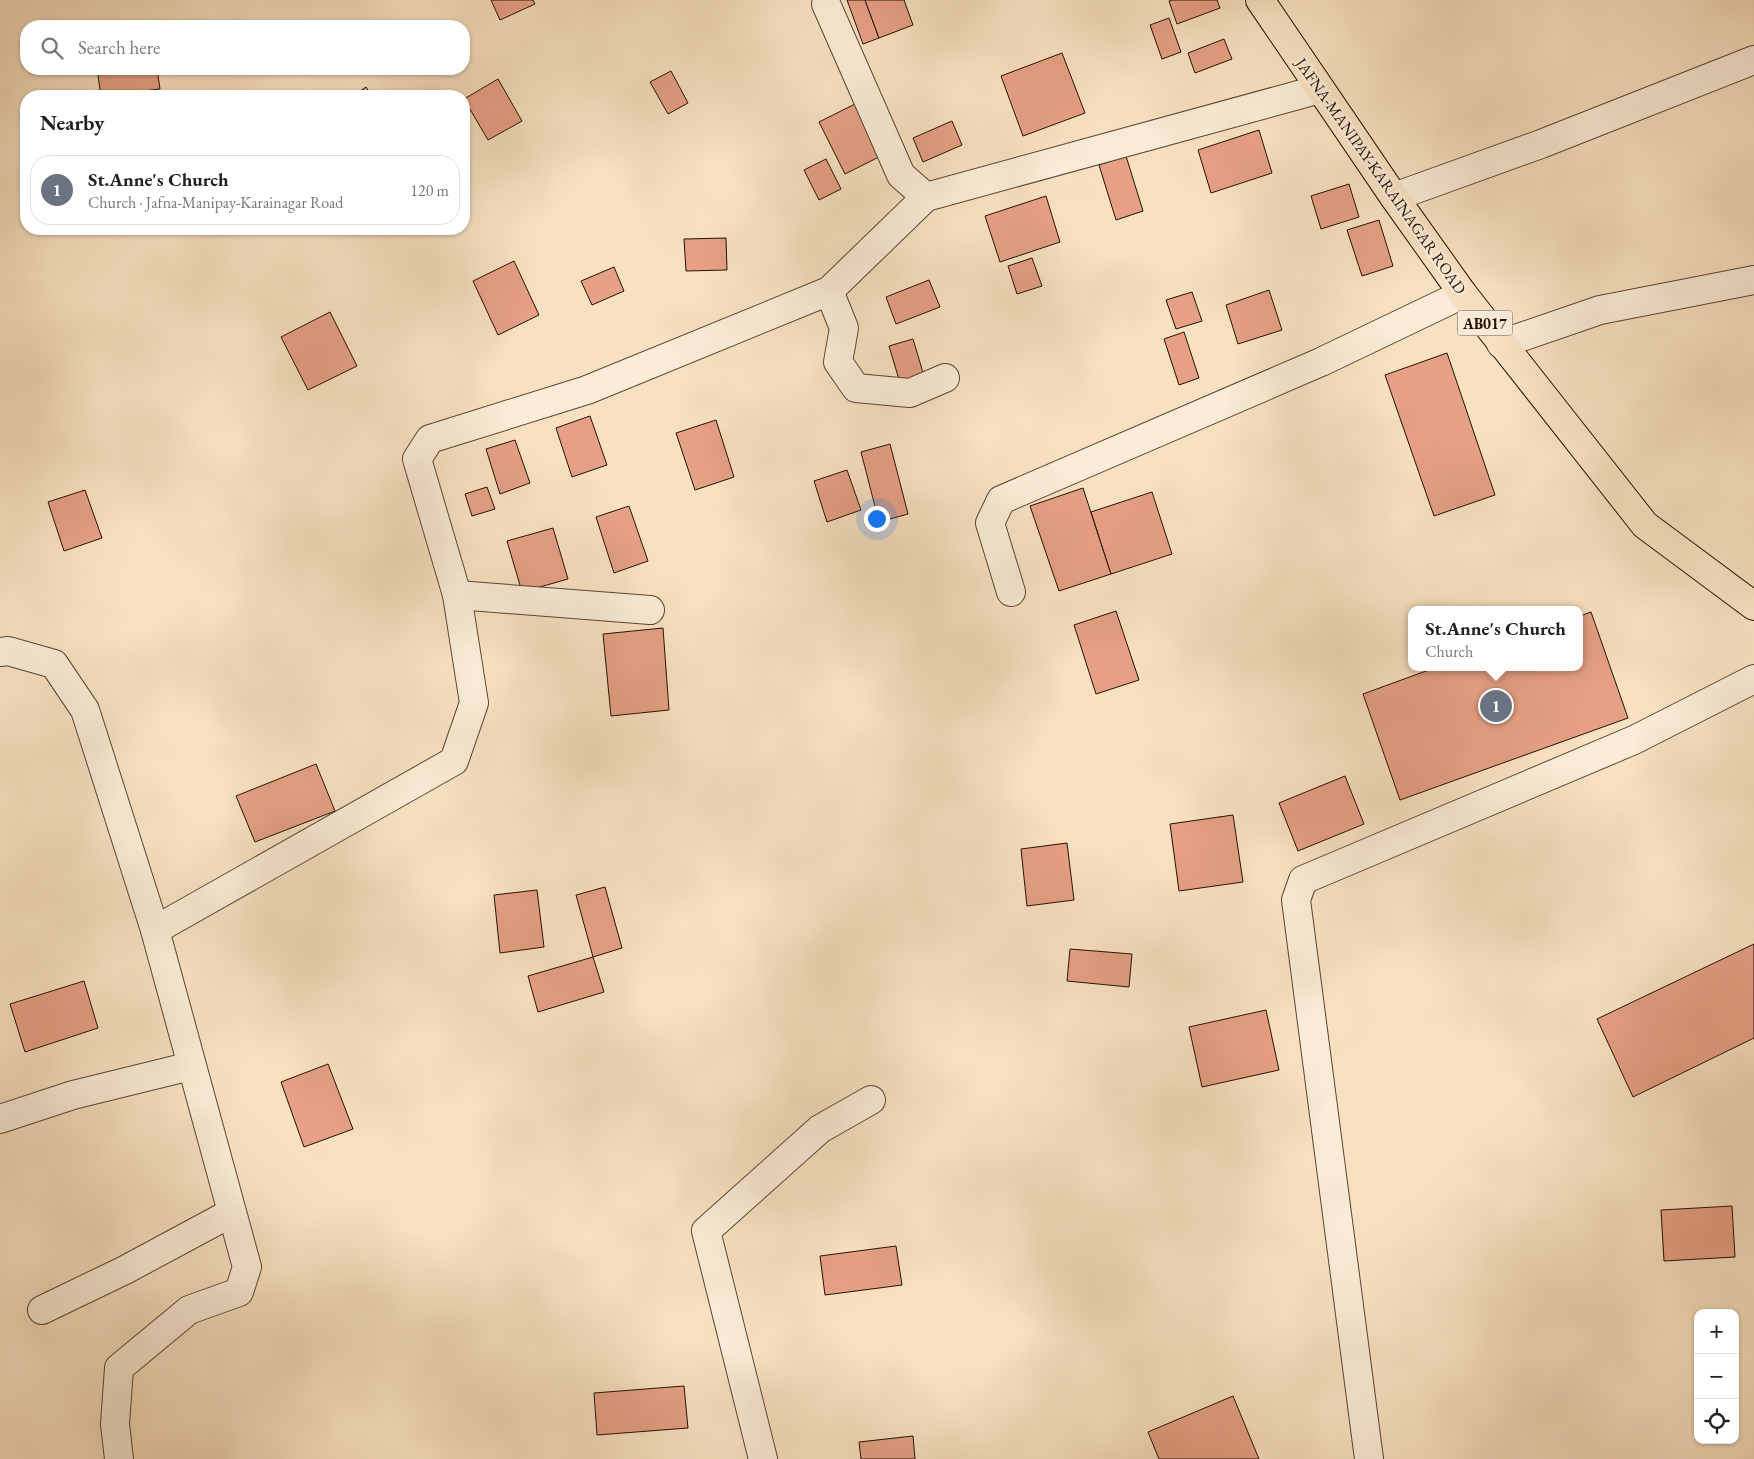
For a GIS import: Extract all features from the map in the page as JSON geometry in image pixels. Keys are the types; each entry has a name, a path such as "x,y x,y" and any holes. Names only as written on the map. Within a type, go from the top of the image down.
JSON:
{"main road":[{"name":"JAFNA-MANIPAY-KARAINAGAR ROAD","path":"1260,0 1320,90 1463,294 1645,525 1754,606"}],"street":[{"path":"826,4 901,175 926,197"},
{"path":"1394,197 1541,144 1754,60"},
{"path":"155,930 454,761 474,703 457,595 417,459 430,439 587,390 829,291 926,197 1320,90"},
{"path":"1501,344 1600,310 1754,280"},
{"path":"829,291 844,328 838,362 856,388 910,393 944,378"},
{"path":"1011,592 990,523 1001,500 1321,362 1463,294"},
{"path":"457,595 650,610"},
{"path":"0,652 8,651 54,664 86,710 155,930 246,1267 239,1292 188,1310 119,1368 115,1424 119,1459"},
{"path":"1369,1459 1296,900 1303,880 1634,740 1754,679"},
{"path":"0,1119 73,1095 192,1066"},
{"path":"763,1459 706,1231 820,1129 871,1100"},
{"path":"42,1310 125,1270 231,1213"}],"building":[{"path":"491,0 533,0 535,4 500,20"},
{"path":"847,0 865,0 879,38 863,44"},
{"path":"865,0 904,0 913,25 879,38"},
{"path":"1217,0 1220,8 1177,24 1169,1"},
{"path":"1169,18 1181,52 1162,59 1150,25"},
{"path":"1224,39 1232,59 1195,73 1188,53"},
{"path":"1062,53 1085,113 1023,136 1001,76"},
{"path":"671,71 688,103 668,114 650,82"},
{"path":"98,75 158,75 160,89 152,90 100,90"},
{"path":"498,79 522,121 488,140 470,109 470,95"},
{"path":"859,102 885,154 845,174 819,122"},
{"path":"952,121 962,145 923,162 913,138"},
{"path":"1259,130 1272,173 1211,193 1198,150"},
{"path":"1126,156 1143,211 1116,220 1099,165"},
{"path":"826,159 841,189 819,200 804,170"},
{"path":"1349,184 1359,217 1321,229 1311,196"},
{"path":"1046,196 1060,242 1000,262 985,216"},
{"path":"1379,220 1393,266 1362,276 1347,230"},
{"path":"726,238 727,270 686,271 684,239"},
{"path":"1032,258 1042,286 1017,294 1008,266"},
{"path":"514,261 539,315 498,335 473,281"},
{"path":"614,267 624,291 592,305 581,281"},
{"path":"929,280 940,307 896,324 886,297"},
{"path":"1269,290 1282,330 1238,344 1226,305"},
{"path":"1192,292 1202,321 1176,329 1166,300"},
{"path":"330,312 357,366 308,390 281,337"},
{"path":"1184,332 1199,378 1179,385 1164,339"},
{"path":"913,339 924,376 900,383 889,346"},
{"path":"1447,353 1495,495 1434,516 1385,375"},
{"path":"590,416 607,465 572,477 556,428"},
{"path":"716,420 734,477 695,490 676,433"},
{"path":"515,440 530,483 500,494 486,449"},
{"path":"890,444 908,514 879,522 861,452"},
{"path":"847,470 861,510 827,522 814,481"},
{"path":"487,487 495,509 472,516 465,494"},
{"path":"1083,488 1111,574 1059,591 1030,506"},
{"path":"85,490 102,538 64,551 48,502"},
{"path":"1152,492 1172,554 1111,574 1091,512"},
{"path":"629,506 648,561 614,573 596,517"},
{"path":"553,528 568,579 522,592 507,541"},
{"path":"1116,611 1139,680 1096,694 1074,625"},
{"path":"1591,612 1628,718 1400,800 1363,694 1426,671 1583,671 1583,615"},
{"path":"663,628 669,710 611,716 603,634"},
{"path":"316,764 335,811 255,842 236,796"},
{"path":"1345,776 1364,824 1298,851 1279,803"},
{"path":"1233,815 1243,882 1179,891 1170,824"},
{"path":"1067,843 1074,900 1027,906 1021,849"},
{"path":"605,887 622,948 593,957 576,895"},
{"path":"537,890 544,947 500,953 494,895"},
{"path":"1754,944 1754,1038 1633,1097 1597,1019"},
{"path":"1070,949 1132,954 1129,987 1067,981"},
{"path":"593,957 604,992 538,1012 528,976"},
{"path":"84,981 98,1028 25,1052 10,1004"},
{"path":"1266,1010 1279,1070 1202,1087 1189,1027"},
{"path":"328,1064 353,1129 304,1147 281,1082"},
{"path":"1732,1206 1735,1257 1664,1261 1661,1210"},
{"path":"896,1246 902,1285 825,1295 820,1256"},
{"path":"684,1386 688,1428 597,1435 594,1393"},
{"path":"1233,1396 1259,1459 1159,1459 1148,1432"},
{"path":"913,1436 915,1459 861,1459 859,1442"}],"place":[{"name":"St.Anne's Church","path":"1496,706"}]}
